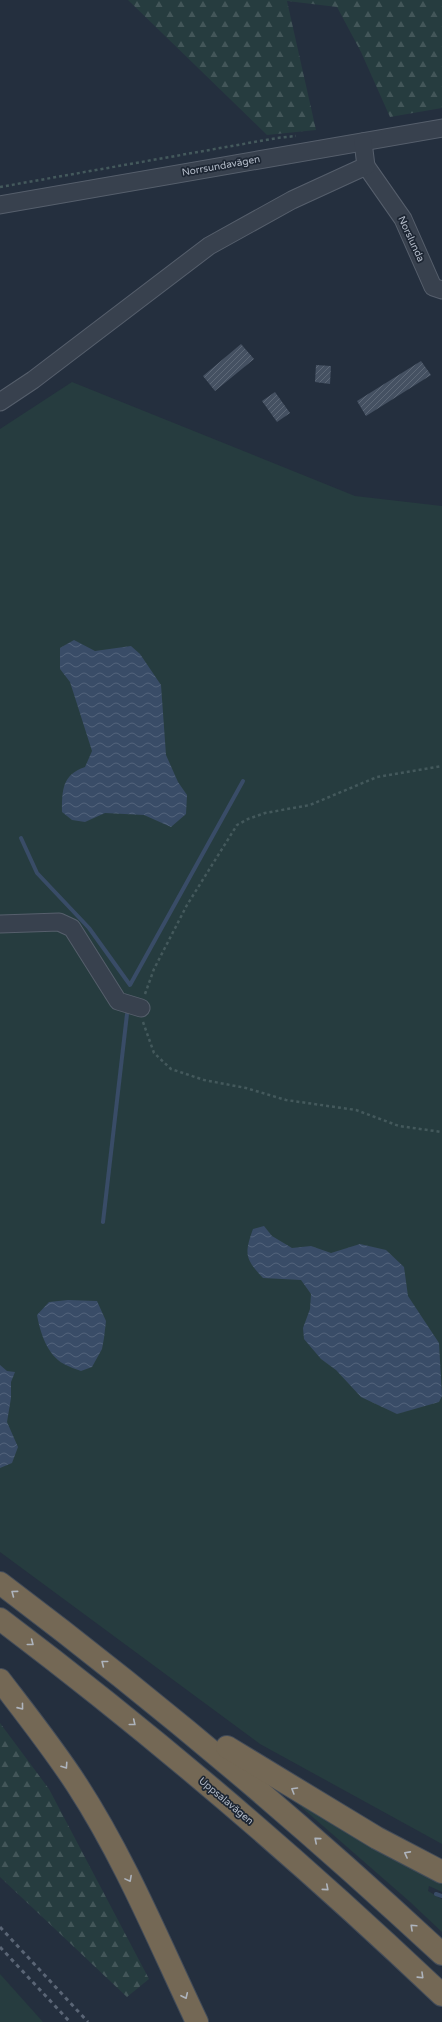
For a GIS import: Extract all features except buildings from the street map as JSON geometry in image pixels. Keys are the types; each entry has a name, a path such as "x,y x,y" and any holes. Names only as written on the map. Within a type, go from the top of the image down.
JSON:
{"highway":[{"path":"0,1582 135,1687 282,1809 442,1954"},
{"name":"Uppsalavägen","path":"0,1620 118,1711 232,1806 341,1902 442,1995"},
{"path":"0,1680 47,1740 77,1785 104,1831 138,1895 197,2022"},
{"path":"135,1687 283,1783 377,1838 442,1872"}],"street":[{"name":"Norrsundavägen","path":"0,205 442,128"},
{"path":"0,402 33,380 209,246 292,200 366,166 363,142"},
{"name":"Norslunda","path":"366,166 403,219 433,287 442,290"},
{"path":"0,924 59,922 72,928 118,1001 141,1008"}],"path":[{"path":"442,766 377,777 310,805 265,813 237,825 187,905 157,962 141,1008 142,1019 147,1027 154,1053 171,1069 204,1080 246,1088 286,1100 356,1110 399,1126 442,1132"}],"green space":[{"path":"128,0 442,0 442,108 390,117 361,52 337,7 287,1 316,130 267,135"},
{"path":"72,382 355,496 442,506 442,1844 260,1744 0,1552 0,429"},
{"path":"0,1723 49,1789 149,1979 127,1997 0,1877"},
{"path":"284,1792 442,1880 442,1892 429,1886 428,1891 442,1899 442,1932 409,1901"},
{"path":"0,1974 43,2022 0,2022"}],"water":[{"path":"74,640 95,651 131,646 140,654 161,685 166,755 178,782 187,795 186,814 171,827 144,815 105,813 85,822 72,820 62,812 62,797 65,784 72,774 85,767 92,751 70,682 60,669 60,648"},
{"path":"264,1226 272,1236 292,1248 311,1246 331,1253 360,1244 386,1250 404,1267 408,1296 439,1343 442,1396 439,1402 397,1414 361,1397 336,1370 321,1359 304,1339 303,1328 310,1309 311,1294 301,1280 263,1278 250,1261 247,1250 253,1229"},
{"path":"68,1300 97,1301 106,1321 102,1349 92,1367 81,1371 64,1364 53,1355 42,1336 37,1315 49,1302"},
{"path":"0,1365 7,1371 15,1372 11,1382 11,1398 7,1422 18,1447 12,1463 0,1468"}],"waterway":[{"path":"21,838 37,873 89,928 130,985 243,781"},
{"path":"103,1222 127,1014"},
{"path":"436,1894 442,1896"}],"railway":[{"path":"0,1927 88,2022"},
{"path":"0,1947 70,2022"}]}
